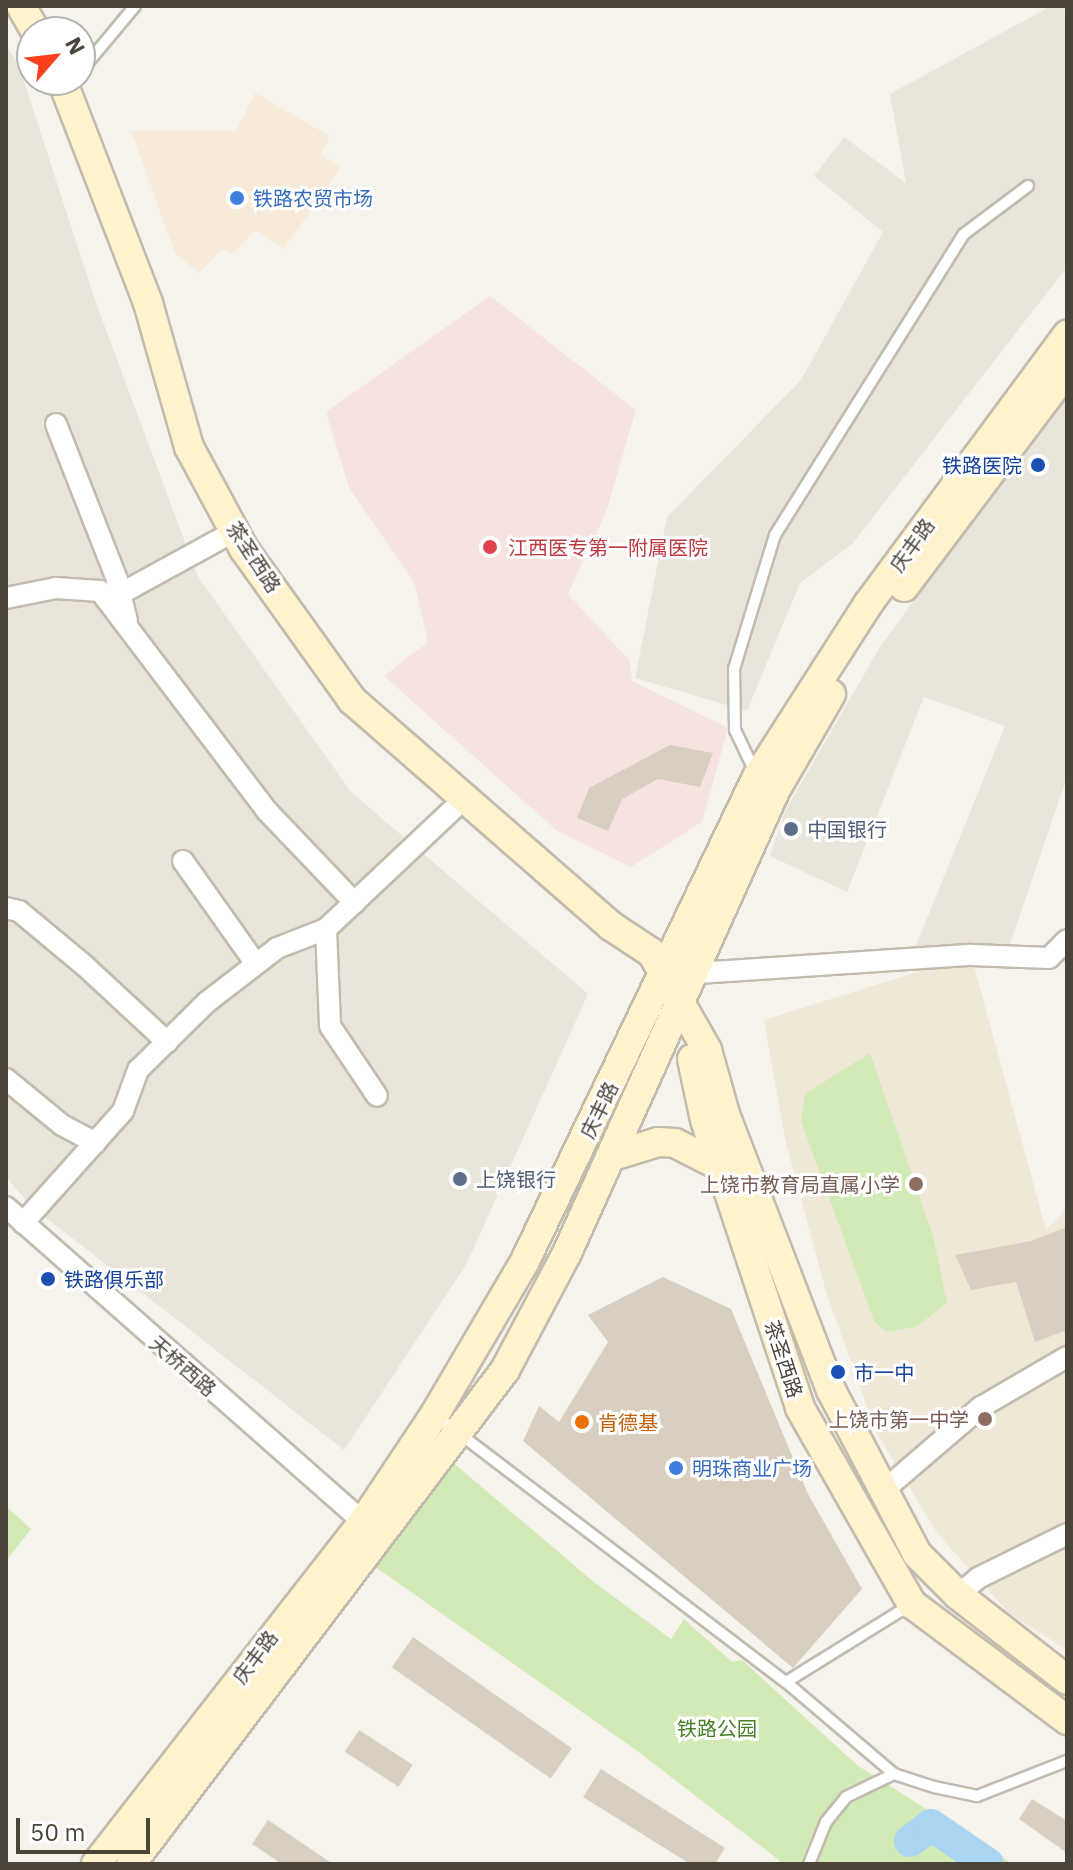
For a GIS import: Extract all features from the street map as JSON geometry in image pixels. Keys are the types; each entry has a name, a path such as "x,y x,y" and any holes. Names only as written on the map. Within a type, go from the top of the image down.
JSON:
{"main road":[{"name":"茶圣西路","path":"77,96 148,303 189,447 235,531 352,700 611,926 652,953 691,1058 720,1166 800,1408 912,1604 1067,1720"},
{"name":"庆丰路","path":"96,1864 363,1522 435,1414 524,1263 670,995 757,777 868,604 1067,335"},
{"path":"131,1864 505,1370 567,1253 610,1157 670,995 696,974 775,791 860,644 1067,371"},
{"name":"茶圣西路","path":"670,995 707,1050 725,1114 831,1390 917,1554 958,1595 1067,1680"},
{"path":"610,1157 658,1142 675,1143 720,1166"}],"street":[{"path":"56,424 120,594 128,629"},
{"path":"120,594 235,531"},
{"path":"6,598 56,588 100,591 267,811 355,903"},
{"path":"23,1223 123,1111 138,1070 167,1042 277,948 326,929 464,799"},
{"path":"183,861 256,964"},
{"path":"6,908 19,911 85,966 167,1042"},
{"path":"326,929 330,1026 377,1096"},
{"path":"696,974 971,955 1049,958 1067,940"},
{"path":"6,1079 62,1125 96,1143"},
{"name":"天桥西路","path":"6,1207 363,1522"},
{"path":"884,1490 981,1407 1067,1357"},
{"path":"958,1595 978,1578 1067,1534"}],"lane":[{"path":"96,51 135,6"},
{"path":"757,777 735,730 734,669 775,535 964,234 1028,186"},
{"path":"435,1414 786,1682 894,1774 977,1796 1067,1761"},
{"path":"786,1682 912,1604"},
{"path":"809,1864 826,1822 846,1797 894,1774"}],"shaded area":[{"path":"1051,6 1062,6 1067,13 1067,267 853,543 800,583 747,711 635,678 667,517 801,380 883,232 814,176 844,137 906,183 890,94"},
{"path":"6,45 16,61 16,96 29,96 96,303 198,577 352,793 588,994 466,1265 344,1450 31,1206 6,1177"},
{"name":"铁路农贸市场","path":"255,93 330,136 321,155 341,167 284,249 255,230 233,254 222,249 199,273 175,253 131,131 236,131"},
{"name":"江西医专第一附属医院","path":"490,296 636,410 606,512 568,594 630,661 632,681 728,728 702,822 631,867 556,830 384,676 428,642 414,582 349,488 326,412"},
{"path":"1067,389 1067,777 1010,944 915,948 1005,726 924,697 847,892 770,856 785,811 880,647"},
{"path":"971,955 1046,1230 1067,1208 1067,1650 1009,1613 937,1533 876,1432 826,1292 785,1139 764,1020"}],"green space":[{"path":"870,1053 933,1236 947,1303 916,1327 886,1332 874,1321 801,1121 805,1094"},
{"name":"铁路公园","path":"450,1460 594,1582 671,1639 684,1619 732,1662 742,1660 857,1765 1013,1864 784,1864 636,1750 374,1566"},
{"path":"6,1506 31,1529 6,1561"}],"building":[{"path":"670,745 713,753 700,787 658,779 622,799 608,831 577,818 589,788"},
{"path":"1067,1227 1067,1330 1035,1342 1016,1282 971,1290 955,1255 1031,1241"},
{"name":"明珠商业广场","path":"663,1277 731,1309 808,1494 862,1589 793,1668 523,1441 539,1406 559,1422 608,1342 588,1315"},
{"path":"413,1637 572,1748 551,1779 392,1667"},
{"path":"359,1730 413,1765 399,1787 345,1752"},
{"path":"601,1769 725,1848 715,1864 690,1864 583,1797"},
{"path":"1032,1799 1067,1821 1067,1853 1019,1819"},
{"path":"268,1820 333,1864 282,1864 252,1844"}],"waterway":[{"path":"910,1841 931,1825 988,1864"}],"place":[{"name":"铁路农贸市场","path":"237,198"},
{"name":"铁路医院","path":"1038,465"},
{"name":"江西医专第一附属医院","path":"490,547"},
{"name":"中国银行","path":"791,829"},
{"name":"上饶银行","path":"460,1179"},
{"name":"上饶市教育局直属小学","path":"916,1184"},
{"name":"铁路俱乐部","path":"48,1279"},
{"name":"市一中","path":"838,1372"},
{"name":"上饶市第一中学","path":"985,1419"},
{"name":"肯德基","path":"582,1422"},
{"name":"明珠商业广场","path":"676,1468"}]}
